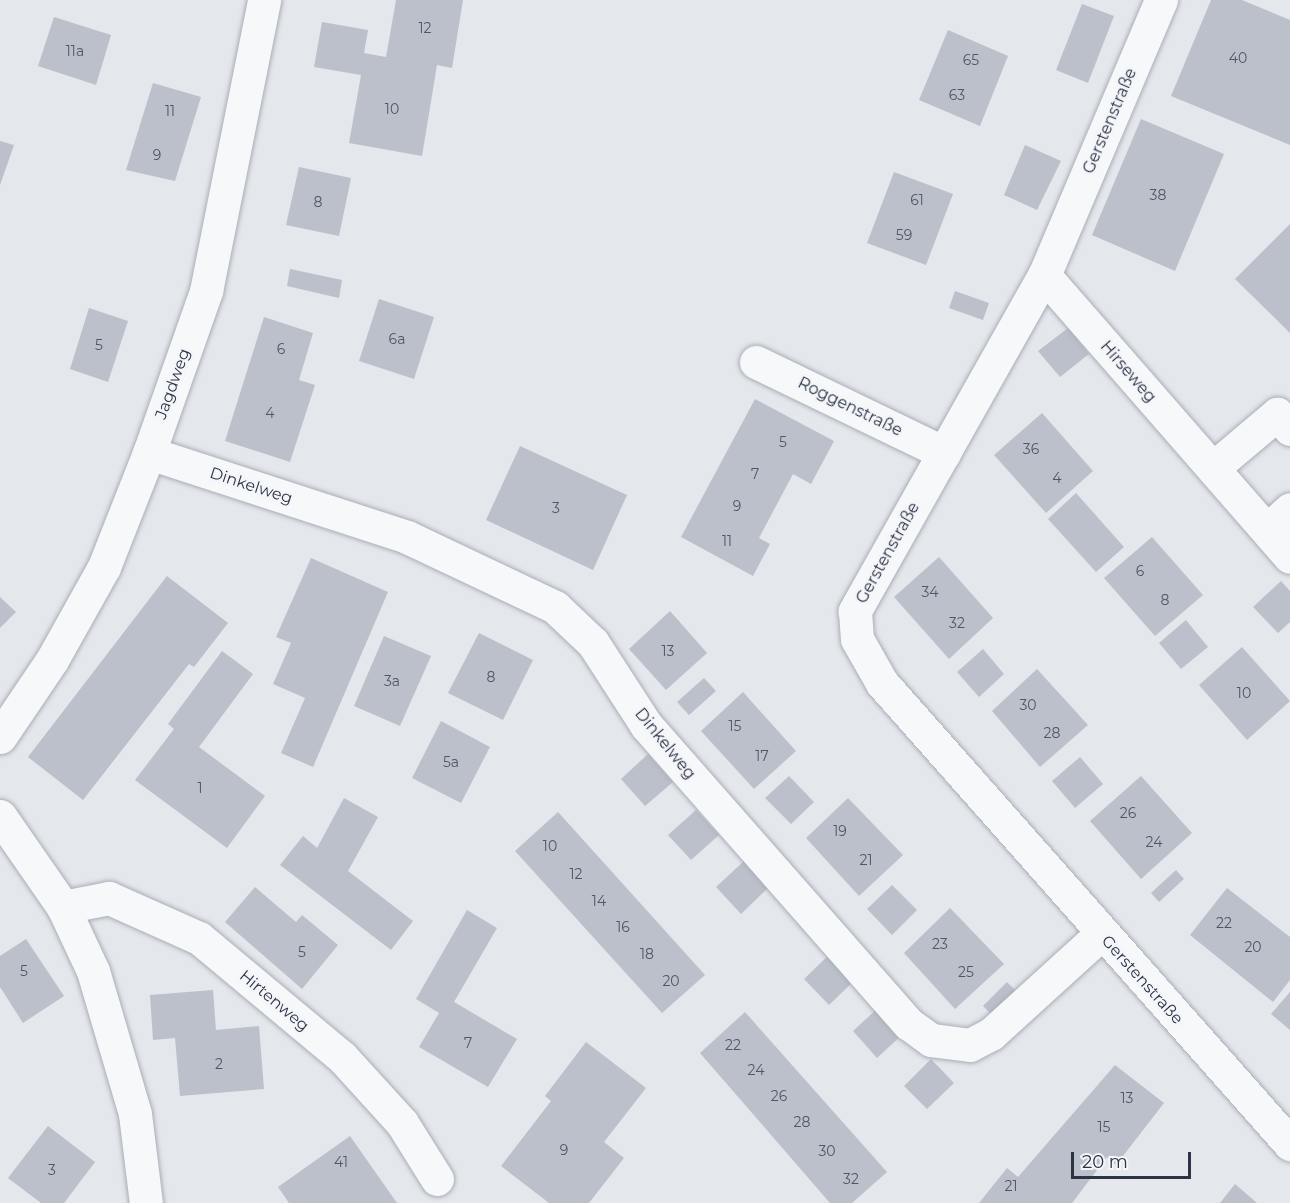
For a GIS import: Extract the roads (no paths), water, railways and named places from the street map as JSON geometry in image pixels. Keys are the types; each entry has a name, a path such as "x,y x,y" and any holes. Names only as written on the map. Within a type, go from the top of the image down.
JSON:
{"street":[{"name":"Jagdweg","path":"0,736 52,660 104,567 149,453 206,291 264,0"},
{"name":"Gerstenstraße","path":"1161,0 1044,274 855,611 857,639 882,683 1101,934 1290,1144"},
{"name":"Hirseweg","path":"1044,274 1213,468 1278,520 1290,557"},
{"name":"Roggenstraße","path":"756,362 944,453"},
{"path":"1213,468 1277,414 1290,429"},
{"name":"Dinkelweg","path":"149,453 407,537 555,607 593,643 646,725 909,1024 931,1040 970,1045 991,1034 1101,934"},
{"path":"0,816 63,907 115,1030 135,1114 146,1203"},
{"name":"Hirtenweg","path":"63,907 109,898 199,938 342,1057 402,1123 437,1179"}]}
